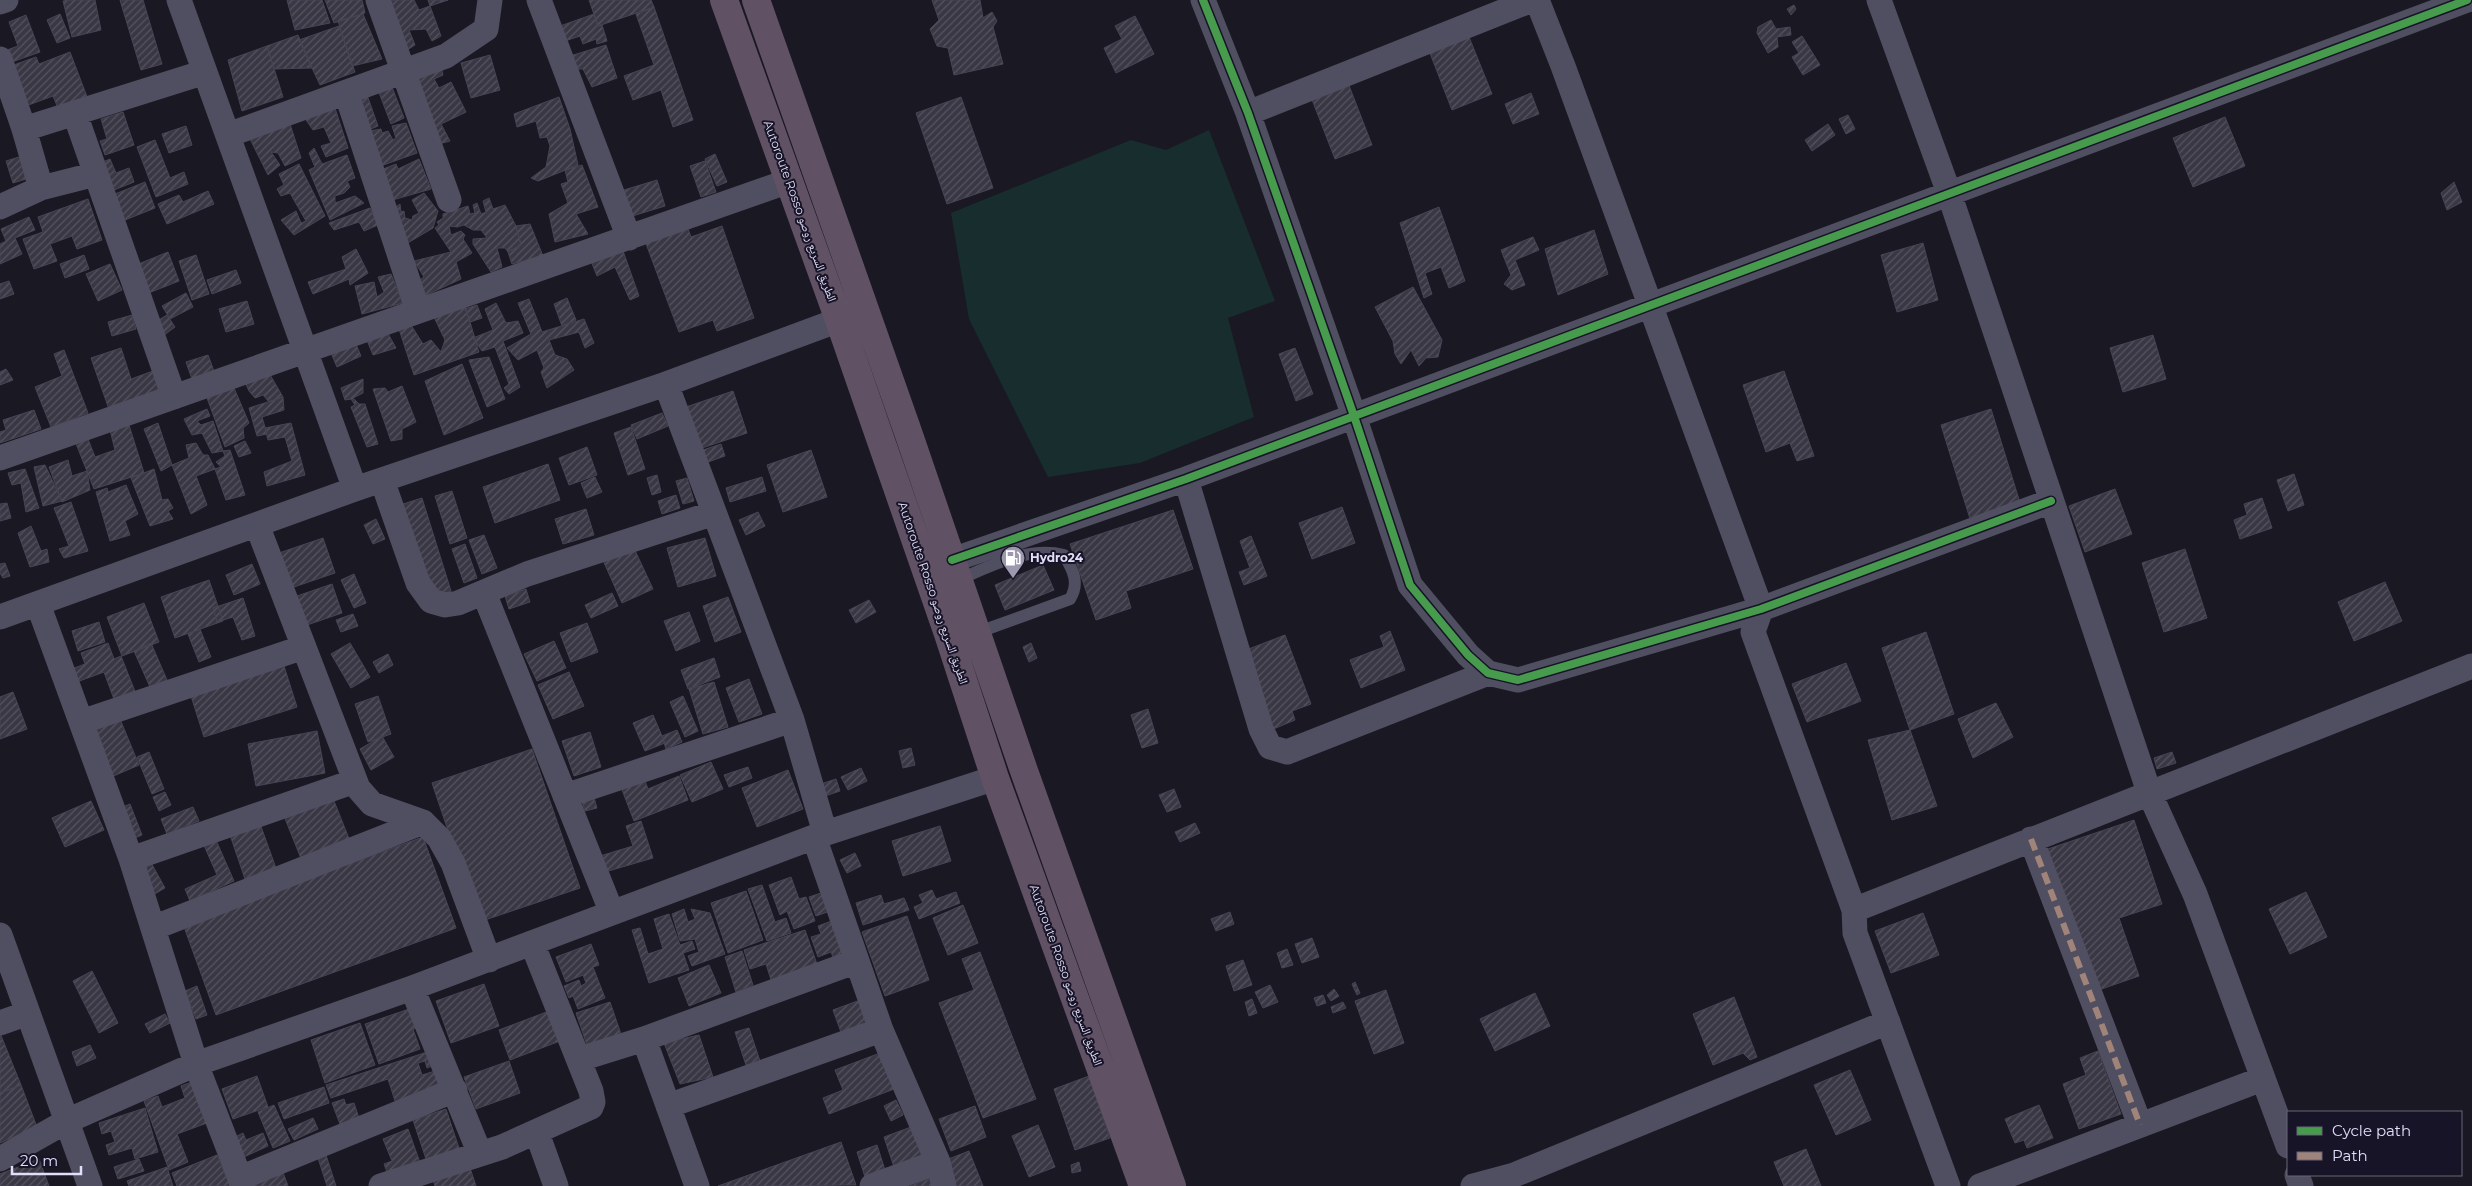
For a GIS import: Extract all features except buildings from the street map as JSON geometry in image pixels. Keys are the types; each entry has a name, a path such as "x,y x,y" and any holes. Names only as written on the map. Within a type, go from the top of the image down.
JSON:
{"highway":[{"name":"Autoroute Rosso الطريق السريع روصو","path":"724,0 839,320 948,634 995,778 1143,1186"},
{"path":"756,0 976,633 1172,1186"}],"street":[{"path":"0,2 6,0"},
{"path":"378,0 450,200"},
{"path":"228,135 446,56 486,29 490,0"},
{"path":"539,0 629,238"},
{"path":"1203,0 1248,113 1354,416 1410,586 1468,655 1488,673 1518,680 1761,609 2051,501"},
{"path":"1248,113 1532,0"},
{"path":"1537,0 1761,609 1752,632 1854,910 1855,933 1948,1186"},
{"path":"1879,0 1949,193 2149,792 2195,894 2287,1143"},
{"path":"955,570 1186,479 2467,0"},
{"path":"185,1 205,72 307,350 355,489"},
{"path":"0,59 24,129 41,188"},
{"path":"24,129 205,72"},
{"path":"346,92 418,311"},
{"path":"75,114 174,397"},
{"path":"0,207 41,188 96,174"},
{"path":"0,458 629,238 789,180"},
{"path":"0,617 355,489 666,384 839,320"},
{"path":"666,384 792,720 820,836 857,961 881,1030 938,1162 944,1186"},
{"path":"1186,479 1261,729 1270,748 1288,752 1488,673"},
{"path":"382,480 418,583 431,601 445,605 458,603 527,574 714,513"},
{"path":"257,525 358,788 372,804 423,822 439,838 453,862 489,960"},
{"path":"484,592 612,913"},
{"path":"38,604 131,859 196,1064 242,1182 455,1090"},
{"path":"81,722 304,647"},
{"path":"1854,910 2472,666"},
{"path":"565,796 792,720"},
{"path":"0,1158 67,1122 196,1064 489,960 820,836 995,778"},
{"path":"131,859 356,781"},
{"path":"153,928 423,822"},
{"path":"2031,839 2140,1125"},
{"path":"0,935 90,1186"},
{"path":"381,1186 480,1154 537,1133 591,1107 593,1102 591,1091 580,1059 532,944"},
{"path":"580,1059 644,1039 857,961"},
{"path":"412,988 480,1154"},
{"path":"0,1023 28,1013"},
{"path":"1473,1186 1514,1175 1888,1022"},
{"path":"668,1106 881,1030"},
{"path":"644,1039 697,1186"},
{"path":"1980,1186 2262,1079"},
{"path":"537,1133 556,1186"},
{"path":"872,1186 938,1162"}],"lane":[{"path":"955,570 1033,552 1051,551 1064,554 1076,582 1070,600 976,633"}],"green space":[{"path":"1209,130 1275,301 1228,318 1254,417 1140,463 1048,477 969,319 951,213 1131,140 1166,150"}],"marked path":[{"path":"2031,839 2140,1125"}],"cycle path":[{"path":"1203,0 1248,113 1354,416 1410,585 1468,655 1488,673 1518,680 1761,609 2051,501"},
{"path":"952,560 1186,479 2467,0"}],"place":[{"name":"Hydro24","path":"1013,579"}]}
